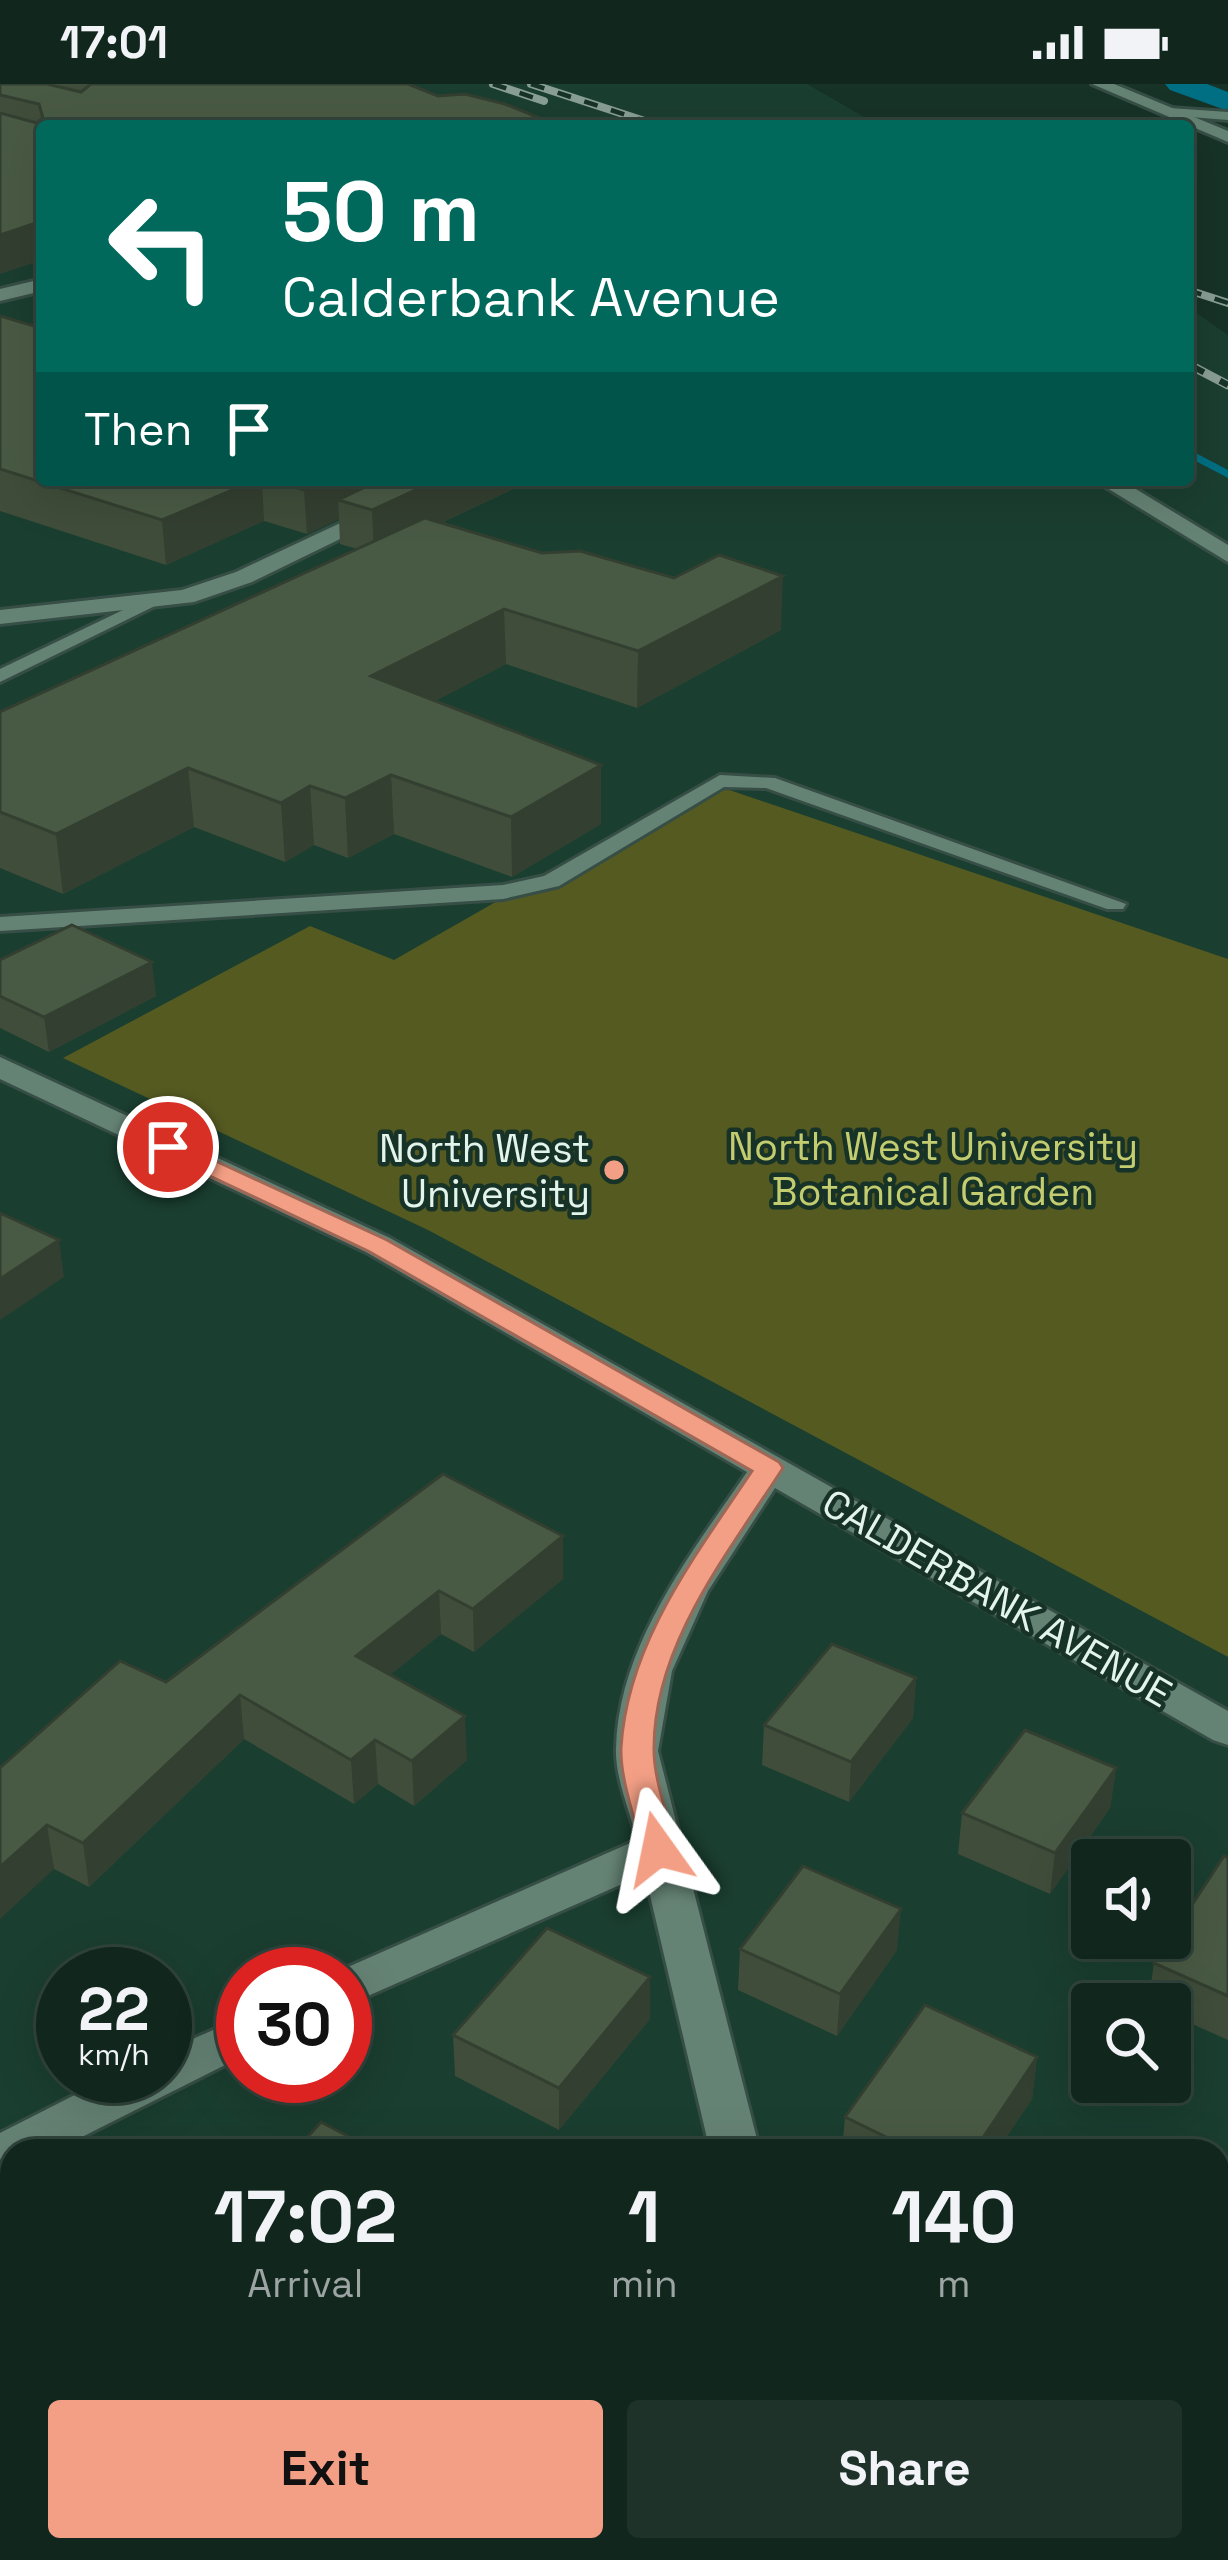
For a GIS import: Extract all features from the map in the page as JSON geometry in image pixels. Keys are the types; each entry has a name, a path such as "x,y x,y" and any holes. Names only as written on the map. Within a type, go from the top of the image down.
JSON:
{"street":[{"path":"1100,84 1188,120"},
{"path":"1194,123 1228,137"},
{"path":"0,295 36,286"},
{"path":"0,617 154,602 244,577 437,486"},
{"path":"1115,486 1228,555"},
{"name":"CALDERBANK AVENUE","path":"0,1067 378,1245 1228,1730"},
{"path":"732,2139 637,1751 651,1671 688,1590 769,1468"},
{"path":"372,1976 658,1849"},
{"path":"33,2139 103,2103"}],"lane":[{"path":"1169,112 1228,116"},
{"path":"0,676 154,602"},
{"path":"0,924 503,892 551,881 721,781 743,780 767,782 1115,904"}],"shaded area":[{"name":"North West University","path":"0,84 807,84 870,120 36,120 36,486 1194,486 1194,311 1228,335 1228,2139 0,2139"}],"green space":[{"name":"North West University Botanical Garden","path":"706,782 1228,959 1228,1657 428,1230 63,1058 310,926 394,960"}],"building":[{"path":"0,84 47,84 81,92 91,84 408,84 438,96 465,94 505,104 544,120 41,120 39,104 0,95"},
{"path":"0,113 36,123 36,223 0,235"},
{"path":"0,316 36,325 36,480 0,469"},
{"path":"54,486 242,486 162,520"},
{"path":"367,486 424,486 372,510 338,500"},
{"path":"425,518 542,553 580,551 674,578 719,555 783,576 638,651 504,609 371,676 601,765 511,817 391,775 345,798 310,786 281,803 188,768 56,834 0,812 0,712"},
{"path":"72,925 152,962 44,1017 0,996 0,960"},
{"path":"0,1213 59,1240 0,1279"},
{"path":"443,1474 563,1536 473,1609 439,1591 356,1656 465,1716 412,1761 375,1740 351,1760 240,1695 83,1843 47,1825 0,1867 0,1768 120,1661 166,1682"},
{"path":"832,1644 916,1678 851,1762 764,1725"},
{"path":"1025,1730 1116,1768 1055,1853 962,1813"},
{"path":"1224,1856 1228,1858 1228,1996 1154,1963 1157,1959 1191,1959 1191,1906"},
{"path":"803,1866 901,1909 840,1994 740,1949"},
{"path":"547,1928 650,1977 559,2088 453,2035"},
{"path":"925,2005 1037,2057 982,2139 890,2139 845,2117"},
{"path":"321,2122 353,2139 306,2139"}],"waterway":[{"path":"1180,84 1228,102"},
{"path":"1194,455 1228,475"}],"railway":[{"path":"493,84 544,101"},
{"path":"531,84 642,120"},
{"path":"1194,292 1228,303"},
{"path":"1194,367 1228,385"}],"place":[{"name":"North West University","path":"614,1170"}],"route":[{"path":"168,1147 378,1245 769,1468 688,1590 651,1671 637,1751 658,1849"}]}
